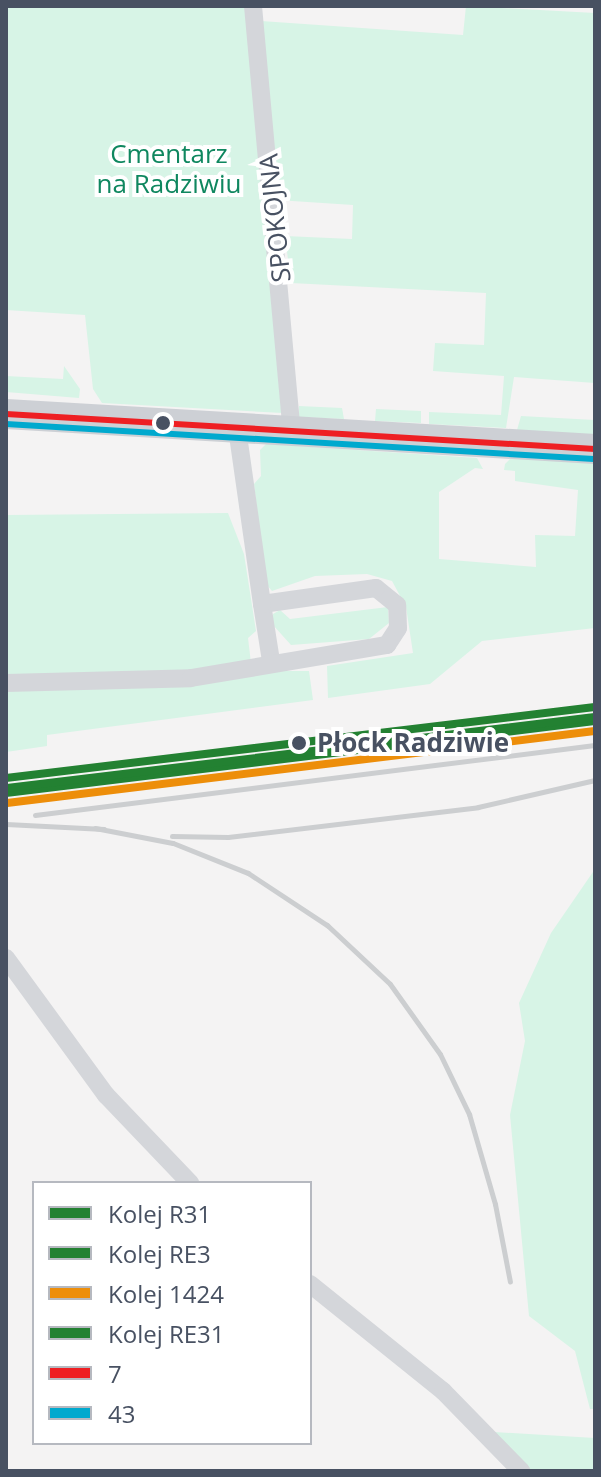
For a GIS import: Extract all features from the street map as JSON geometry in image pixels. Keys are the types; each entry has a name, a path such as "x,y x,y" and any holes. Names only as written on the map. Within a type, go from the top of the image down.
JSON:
{"main road":[{"path":"6,414 595,449"}],"street":[{"name":"SPOKOJNA","path":"253,6 292,431"},
{"path":"237,428 271,661"},
{"path":"6,683 191,678 271,661 387,645 398,628 397,605 385,592 368,587 262,604"},
{"path":"6,958 106,1095 188,1181"},
{"path":"312,1286 443,1391 521,1471"}],"green space":[{"name":"Cmentarz na Radziwiu","path":"6,6 247,6 283,413 102,403 93,389 85,315 6,310"},
{"path":"466,6 595,13 595,383 514,377 506,428 429,424 429,412 501,415 504,376 433,371 435,343 484,345 486,293 291,283 285,236 352,239 353,205 277,200 261,21 463,35"},
{"path":"64,366 80,389 79,398 6,392 6,376 63,379"},
{"path":"299,406 342,408 344,419 299,417"},
{"path":"376,409 421,411 421,423 375,421"},
{"path":"521,416 595,420 595,435 517,430"},
{"path":"266,444 477,458 483,469 475,468 439,492 439,559 536,567 535,535 575,536 578,490 515,481 515,471 504,470 505,464 512,457 595,460 595,628 482,641 430,684 328,698 327,666 413,653 406,607 392,581 367,574 315,576 272,591 266,584 254,484 261,476 260,450"},
{"path":"228,513 244,554 256,631 248,638 251,663 197,673 6,679 6,515"},
{"path":"388,607 389,623 369,639 291,645 273,625 273,614 280,610 290,619"},
{"path":"309,671 313,700 47,735 47,746 6,752 6,686"},
{"path":"595,869 595,1409 590,1409 575,1351 529,1316 510,1115 525,1041 519,1003 551,933"},
{"path":"494,1432 595,1438 595,1471 529,1471"}],"railway":[{"path":"35,815 595,745"},
{"path":"172,836 228,837 478,807 595,780"},
{"path":"6,824 104,829"},
{"path":"95,828 173,843 248,873 327,925 390,984 440,1054 469,1114 495,1204 510,1282"}],"rail line":[{"name":"R31","path":"6,778 595,707"},
{"name":"RE31","path":"7,788 595,717"},
{"name":"RE3","path":"6,793 595,721"},
{"name":"1424","path":"7,803 595,731"}],"transit line":[{"name":"7","path":"6,414 595,449"},
{"name":"43","path":"6,424 594,459"}],"place":[{"name":"Płock Radziwie","path":"299,743"}]}
